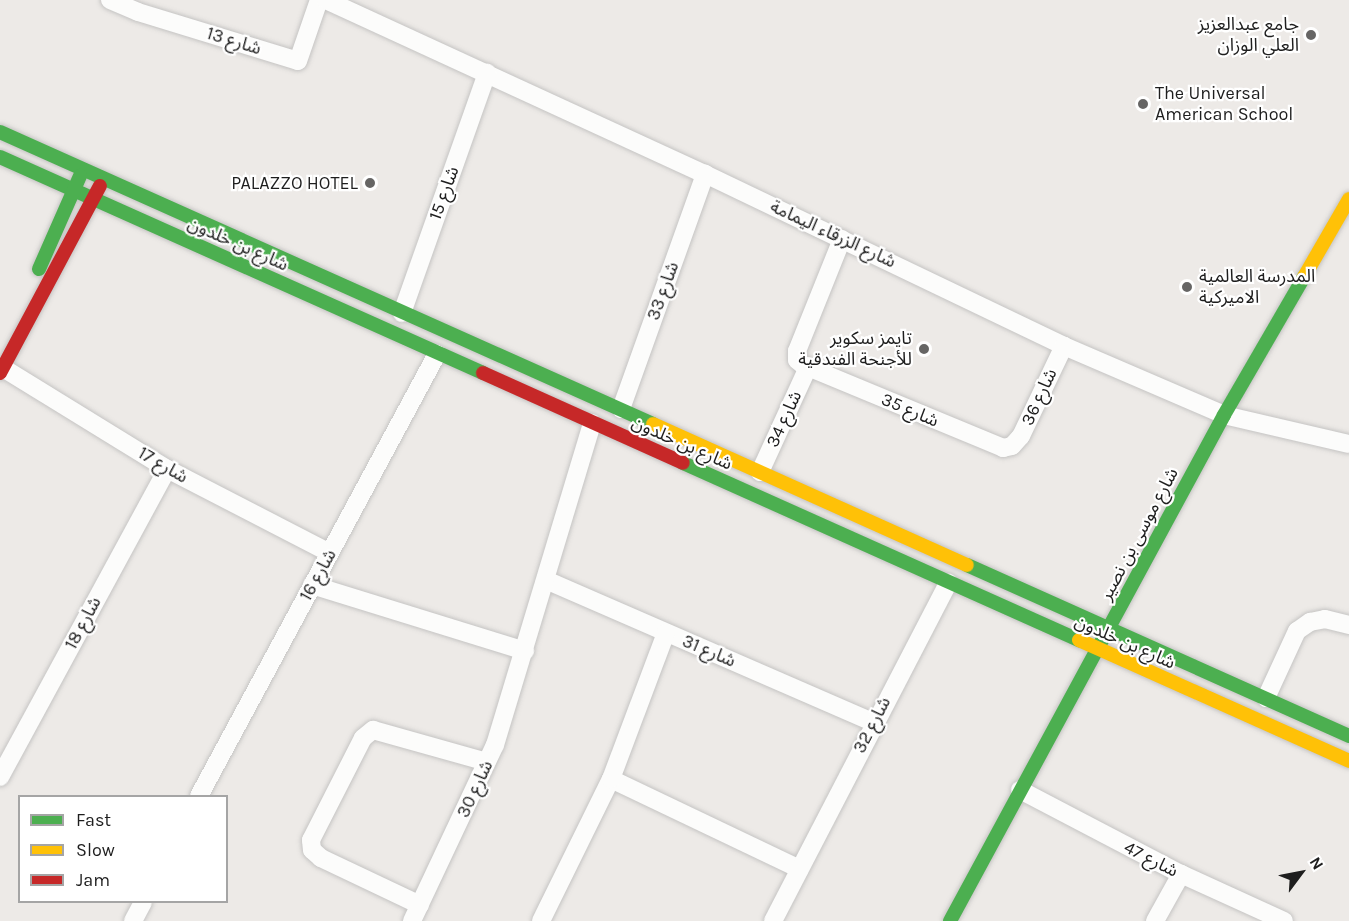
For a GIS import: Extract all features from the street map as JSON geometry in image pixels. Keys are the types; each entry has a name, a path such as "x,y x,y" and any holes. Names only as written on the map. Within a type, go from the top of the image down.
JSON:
{"street":[{"name":"شارع 13","path":"110,0 138,12 298,61 319,0"},
{"name":"شارع الزرقاء اليمامة","path":"326,0 705,174 1064,346 1224,415 1349,444"},
{"name":"شارع 15","path":"402,313 487,73"},
{"name":"شارع بن خلدون","path":"0,132 1349,735"},
{"name":"شارع بن خلدون","path":"0,157 1349,761"},
{"path":"0,340 39,268 83,169"},
{"name":"شارع 33","path":"621,409 705,174"},
{"path":"2,370 104,179"},
{"name":"شارع موسى بن نصير","path":"950,921 1224,415 1349,199"},
{"path":"808,367 797,360 797,351 842,239"},
{"name":"شارع 36","path":"1012,446 1021,436 1064,346"},
{"name":"شارع 16","path":"200,795 437,354"},
{"name":"شارع 35","path":"808,367 1003,448 1012,446"},
{"name":"شارع 34","path":"760,472 808,367"},
{"name":"شارع 17","path":"2,370 167,469 330,553"},
{"name":"شارع 30","path":"416,913 487,762 525,651 592,423"},
{"name":"شارع 18","path":"0,777 167,469"},
{"name":"شارع 31","path":"546,580 873,722"},
{"name":"شارع 32","path":"772,921 873,722 948,583"},
{"path":"312,585 525,651"},
{"path":"1266,698 1297,631 1310,622 1325,620 1349,625"},
{"path":"541,921 611,779 666,633"},
{"path":"416,913 321,858 312,850 311,840 363,738 373,730 487,762"},
{"path":"611,779 800,868"},
{"name":"شارع 47","path":"1020,790 1181,874 1284,921"},
{"path":"1155,921 1181,874"},
{"path":"133,921 142,903"}],"traffic: fast":[{"path":"0,132 653,424"},
{"path":"0,157 483,373"},
{"path":"39,269 80,176"},
{"path":"950,921 1224,415 1304,277"},
{"path":"683,463 1079,640"},
{"path":"967,565 1349,736"}],"traffic: slow":[{"path":"1304,277 1349,199"},
{"path":"653,424 967,565"},
{"path":"1079,640 1349,761"}],"traffic: jam":[{"path":"0,373 100,186"},
{"path":"483,373 683,463"}],"place":[{"name":"جامع عبدالعزيز العلي الوزان","path":"1311,35"},
{"name":"The Universal American School","path":"1143,104"},
{"name":"PALAZZO HOTEL","path":"370,183"},
{"name":"المدرسة العالمية الاميركية","path":"1187,287"},
{"name":"تايمز سكوير للأجنحة الفندقية","path":"924,349"}]}
